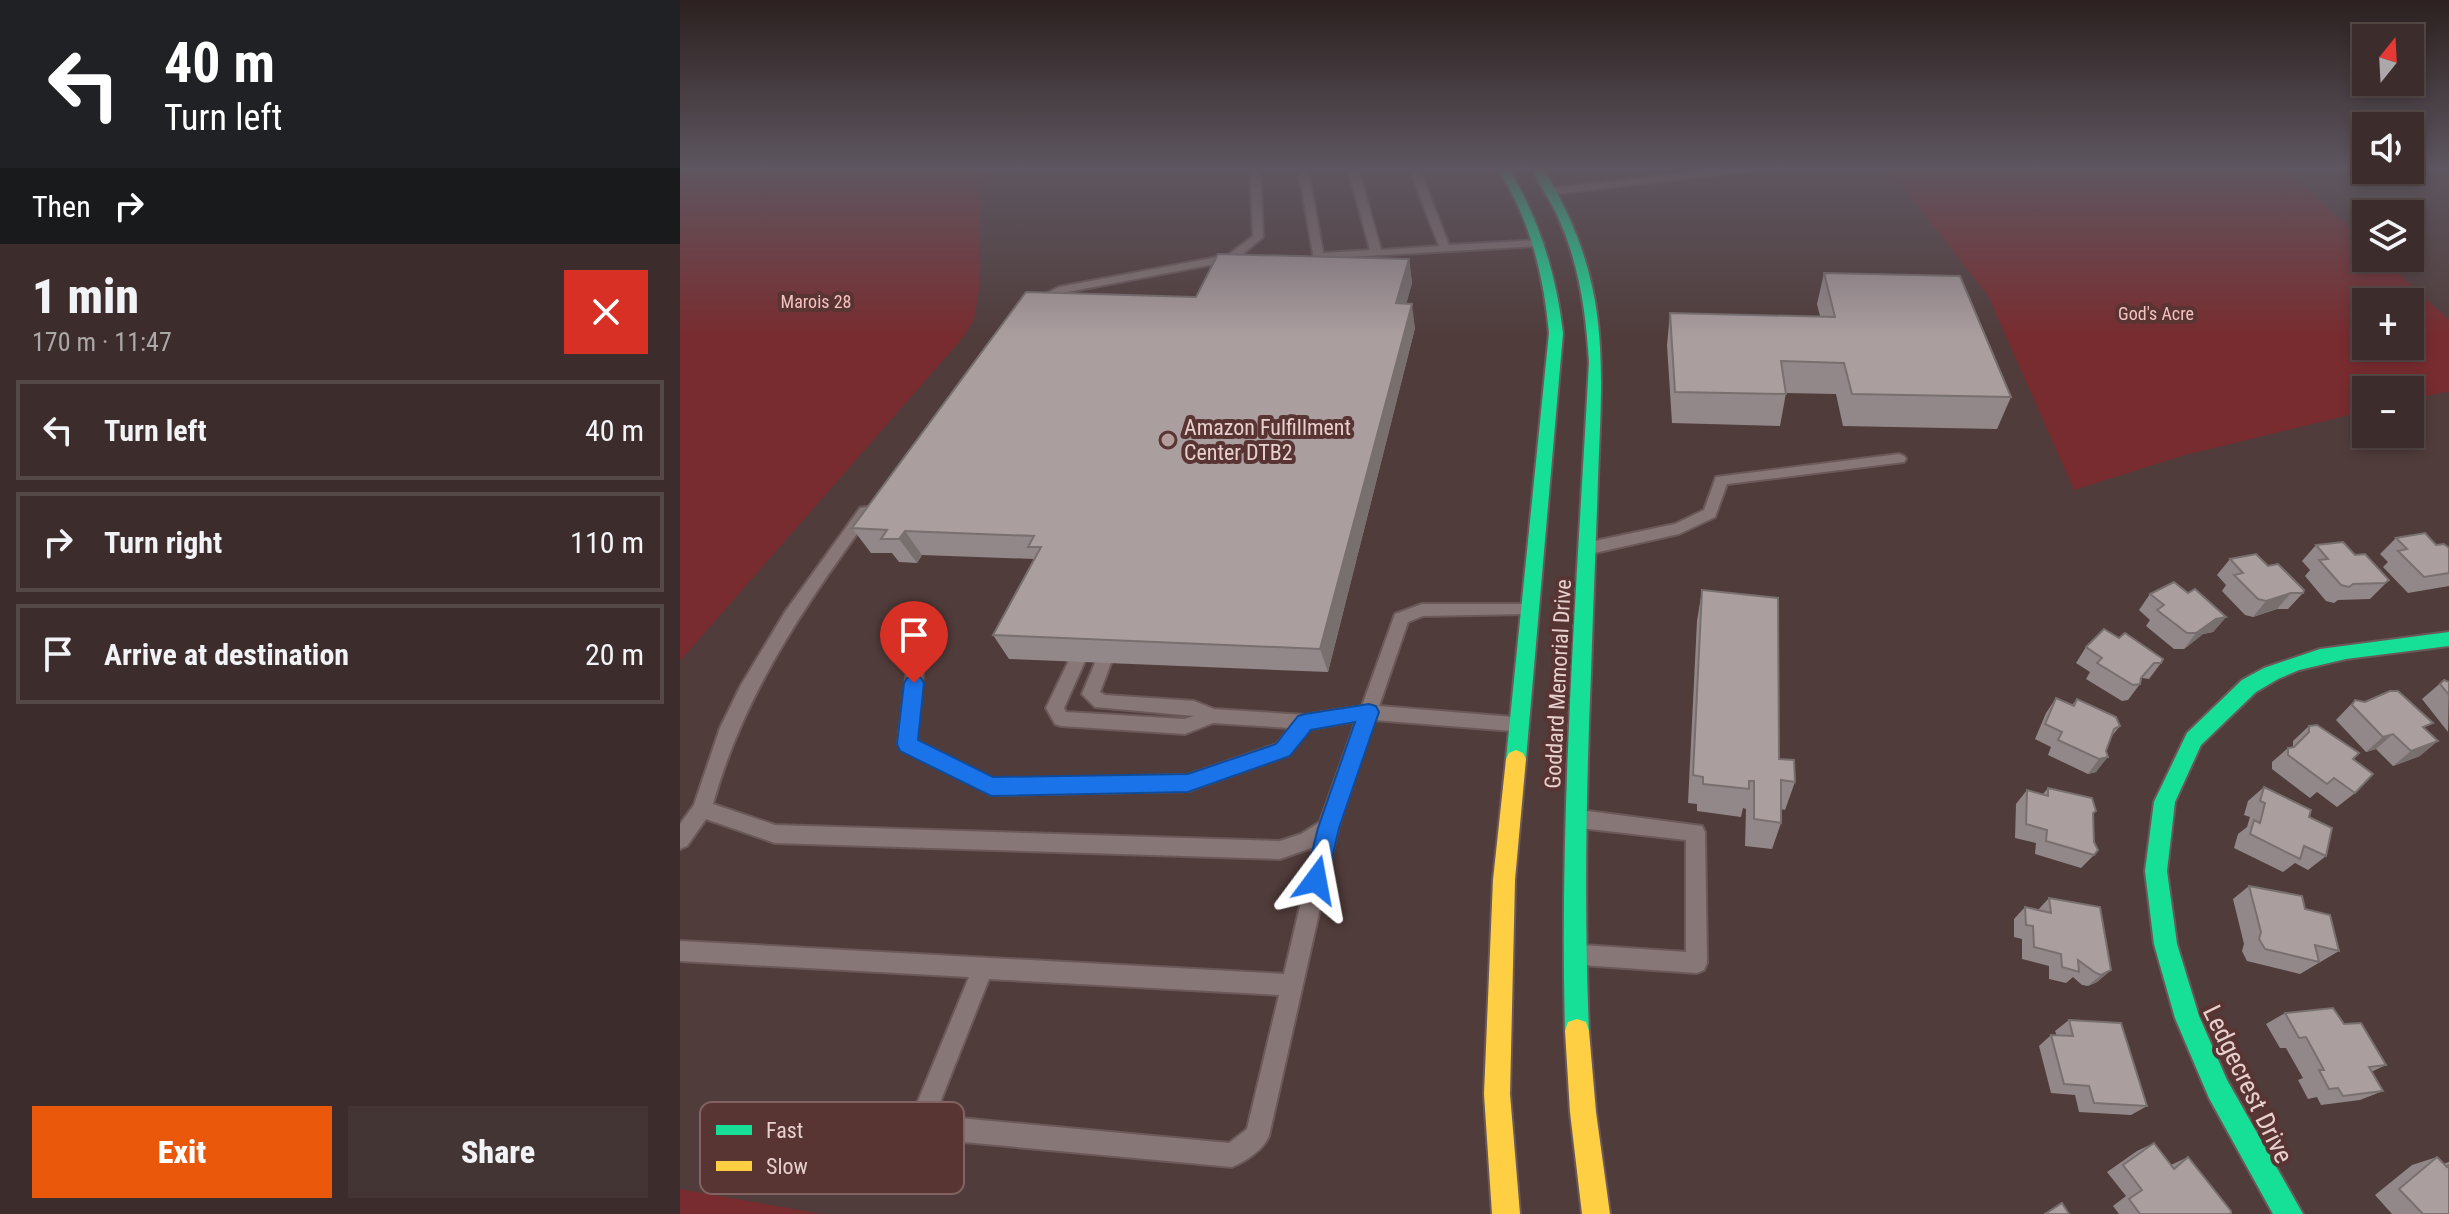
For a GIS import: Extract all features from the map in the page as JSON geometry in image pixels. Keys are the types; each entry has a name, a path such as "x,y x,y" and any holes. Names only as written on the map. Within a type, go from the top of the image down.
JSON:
{"main road":[{"name":"Goddard Memorial Drive","path":"1506,1214 1497,1094 1504,880 1556,333 1549,274 1532,225"},
{"name":"Goddard Memorial Drive","path":"1569,225 1585,261 1596,318 1597,395 1571,882 1578,1055 1587,1157 1596,1214"},
{"name":"Ledgecrest Drive","path":"2289,1214 2237,1131 2194,1042 2179,1001 2159,914 2155,851 2165,793 2192,738 2209,717 2251,684 2276,672 2332,655 2449,639"}],"lane":[{"path":"1013,314 1059,290 1232,258 1258,237 1257,225"},
{"path":"1313,225 1318,257 1539,243"},
{"path":"1369,225 1376,252"},
{"path":"1436,225 1445,248"},
{"path":"1396,265 1400,250"},
{"path":"1589,548 1679,529 1710,513 1721,480 1899,459"},
{"path":"680,840 702,809 710,776 746,695 795,607 878,495"},
{"path":"964,1130 1232,1155 1257,1136 1328,828 1401,618 1422,610 1530,608"},
{"path":"917,653 907,744 991,787 1188,783 1283,750 1305,722"},
{"path":"1077,661 1055,708 1061,719 1185,727 1212,716"},
{"path":"1103,663 1091,694 1101,702 1194,708 1212,716 1305,722 1369,712 1519,725"},
{"path":"702,809 775,834 1280,850 1307,841 1328,828"},
{"path":"1574,954 1697,963 1695,832 1575,818"},
{"path":"680,951 1292,985"},
{"path":"929,1102 983,968"}],"green space":[{"name":"Marois 28","path":"680,225 980,225 979,289 974,320 960,341 680,661"},
{"name":"God's Acre","path":"1932,225 2346,225 2352,230 2352,272 2397,272 2414,288 2352,288 2352,360 2424,360 2424,297 2449,320 2449,391 2424,397 2424,376 2352,376 2352,414 2185,455 2074,490 1988,296"},
{"path":"680,1189 822,1214 680,1214"}],"building":[{"name":"Amazon Fulfillment Center DTB2","path":"1218,254 1409,259 1396,303 1412,304 1320,649 993,635 1041,547 1028,547 1034,536 905,531 899,539 881,539 887,530 852,528 1026,292 1196,297"},
{"path":"1824,273 1960,276 2011,397 1852,394 1844,363 1781,361 1786,394 1675,392 1670,313 1835,317"},
{"path":"2425,533 2436,545 2444,544 2449,548 2449,573 2424,577 2398,551 2407,549 2396,538"},
{"path":"2343,542 2355,555 2365,554 2389,580 2349,587 2341,585 2319,560 2328,559 2316,545"},
{"path":"2256,554 2268,566 2278,564 2304,590 2303,593 2291,593 2266,601 2258,599 2234,575 2243,573 2230,559"},
{"path":"2174,582 2188,593 2195,589 2226,617 2216,619 2196,633 2187,633 2157,610 2164,605 2150,594"},
{"path":"1702,590 1778,598 1779,759 1794,760 1795,782 1781,780 1781,823 1754,819 1754,781 1749,781 1749,789 1703,784 1703,777 1693,775"},
{"path":"2104,629 2119,638 2125,633 2163,659 2161,663 2154,663 2141,678 2140,684 2133,685 2097,663 2102,658 2086,647"},
{"path":"2444,680 2449,682 2449,695 2440,684"},
{"path":"2390,691 2398,691 2433,723 2423,727 2438,741 2411,751 2393,734 2383,737 2352,705 2355,700 2365,702"},
{"path":"2056,698 2074,706 2077,699 2116,717 2120,726 2114,729 2106,751 2108,757 2099,759 2058,740 2062,732 2045,724"},
{"path":"2317,725 2359,753 2353,759 2373,774 2355,793 2334,778 2327,784 2288,755 2288,748 2294,747 2309,732 2309,726"},
{"path":"2264,787 2311,810 2309,817 2332,828 2326,856 2304,846 2300,859 2250,834 2254,820 2260,823 2265,803 2260,801"},
{"path":"2048,788 2092,798 2096,811 2093,813 2094,842 2098,850 2094,855 2046,841 2047,830 2026,824 2027,790 2048,796"},
{"path":"2249,886 2302,896 2305,909 2330,915 2339,951 2315,945 2319,962 2265,949 2259,939 2261,932"},
{"path":"2049,898 2100,907 2111,970 2101,975 2078,960 2079,972 2062,967 2061,954 2034,947 2033,926 2026,925 2025,907 2051,913"},
{"path":"2333,1008 2344,1024 2361,1023 2386,1065 2369,1067 2383,1091 2343,1096 2338,1088 2329,1089 2319,1070 2324,1070 2306,1037 2299,1038 2285,1013"},
{"path":"2069,1020 2121,1023 2147,1106 2094,1103 2089,1086 2064,1084 2051,1035 2073,1036"},
{"path":"2154,1143 2174,1169 2188,1157 2231,1214 2140,1214 2129,1199 2142,1190 2123,1165"},
{"path":"2437,1157 2447,1167 2449,1165 2449,1214 2423,1214 2399,1189"},
{"path":"2062,1203 2069,1214 2045,1214"}],"traffic: fast":[{"path":"1516,759 1556,333 1550,289 1532,225"},
{"path":"1567,225 1586,284 1596,362 1575,805 1573,907 1577,1031"},
{"path":"2289,1214 2253,1156 2218,1089 2187,1018 2165,944 2156,871 2165,802 2194,739 2249,686 2271,673 2346,651 2449,639"}],"traffic: slow":[{"path":"1506,1214 1497,1094 1504,880 1516,759"},
{"path":"1577,1031 1596,1214"}],"place":[{"name":"Amazon Fulfillment Center DTB2","path":"1168,440"}],"route":[{"path":"914,683 907,744 991,787 1188,783 1283,750 1305,722 1369,712 1328,828 1316,880"}]}
